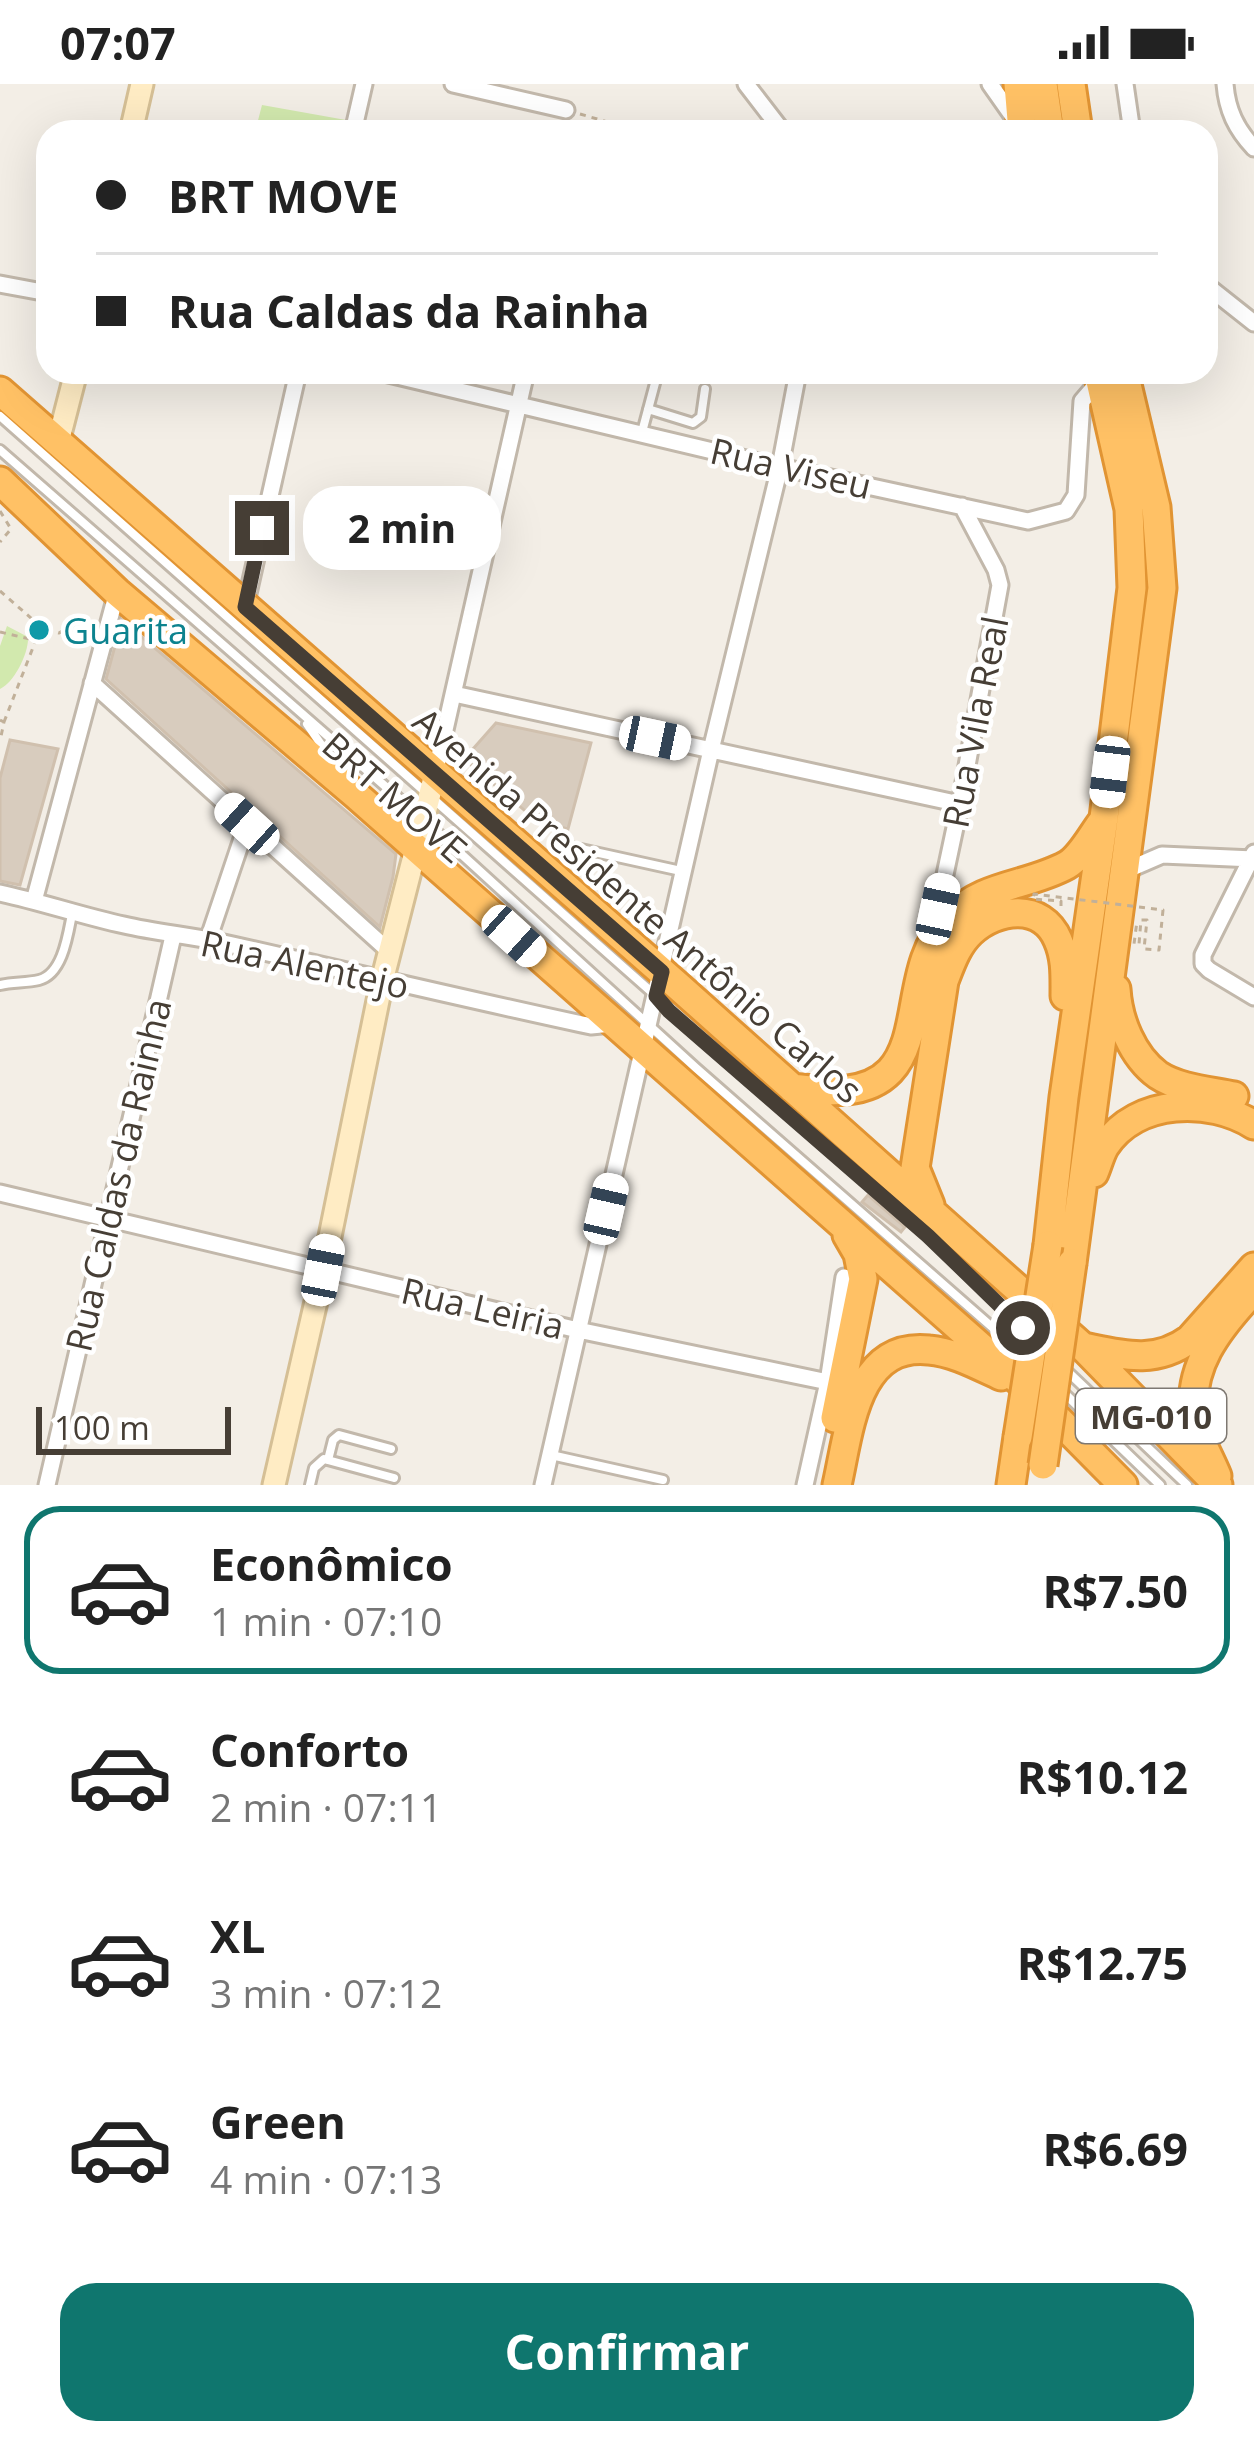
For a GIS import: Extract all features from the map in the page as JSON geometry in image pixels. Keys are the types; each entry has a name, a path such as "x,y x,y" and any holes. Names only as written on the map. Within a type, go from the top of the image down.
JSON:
{"highway":[{"path":"1018,84 1028,120"},
{"path":"1034,120 1042,84"},
{"path":"1071,84 1076,120"},
{"path":"1011,1485 1048,1245 1132,587 1129,509 1108,384"},
{"path":"1041,1475 1162,587 1156,507 1110,384"},
{"name":"Avenida Presidente Antônio Carlos","path":"0,391 237,613 309,663 433,786 659,984 792,1088 1083,1347 1220,1485"},
{"name":"MG-010","path":"0,481 117,592 217,660 356,795 421,835 613,1024 646,1036 839,1220 1025,1386 1123,1485"},
{"path":"792,1088 836,1092 868,1085 889,1072 905,1048 930,944 950,918 981,893 1072,863 1104,818"},
{"path":"934,1214 915,1168 944,981 968,934 989,918 1012,912 1033,914 1058,939 1065,962 1064,1097"},
{"path":"1113,949 1120,1020 1146,1063 1160,1076 1188,1087 1254,1105"},
{"path":"1079,1216 1104,1148 1120,1129 1140,1117 1182,1106 1237,1114 1254,1125"},
{"path":"821,1485 863,1279 858,1254 839,1220"},
{"path":"1083,1347 1142,1358 1178,1348 1254,1267"},
{"path":"1220,1485 1196,1423 1196,1375 1221,1325 1254,1290"},
{"path":"837,1485 858,1394 890,1358 919,1349 941,1352 1025,1386"},
{"path":"1084,1447 1112,1485"}],"street":[{"path":"134,120 142,84"},
{"path":"356,120 364,84"},
{"path":"453,84 566,110"},
{"path":"746,84 774,120"},
{"path":"990,84 1021,120"},
{"path":"1125,84 1130,120"},
{"path":"1225,84 1234,123 1254,148"},
{"path":"0,284 36,291"},
{"path":"1218,294 1254,323"},
{"path":"58,442 73,384"},
{"path":"237,613 295,384"},
{"name":"Rua Viseu","path":"432,384 1028,521 1066,511 1076,495 1082,400 1098,384"},
{"path":"274,1485 382,981 433,786 524,384"},
{"path":"542,1485 796,384"},
{"name":"Rua Vila Real","path":"930,944 1000,585 962,506"},
{"path":"34,901 117,592"},
{"path":"92,683 390,952"},
{"path":"454,694 960,804"},
{"path":"208,940 247,824"},
{"path":"1125,871 1162,855 1253,858 1203,955 1203,964 1254,997"},
{"name":"Rua Alentejo","path":"0,893 73,914 591,1026 613,1024"},
{"name":"Rua Caldas da Rainha","path":"47,1485 173,936"},
{"name":"Rua Leiria","path":"0,1193 578,1330 828,1382"},
{"path":"806,1485 844,1277"}],"lane":[{"path":"642,433 655,384"},
{"path":"648,409 693,423 701,417 705,388"},
{"name":"BRT MOVE","path":"0,416 237,613 433,786"},
{"name":"BRT MOVE","path":"58,442 74,480"},
{"name":"BRT MOVE","path":"0,450 217,660 300,713 421,835 646,1036 1012,1343 1160,1485"},
{"path":"300,713 356,795"},
{"path":"572,847 683,872"},
{"path":"0,985 47,977 55,968 73,914"},
{"path":"659,984 669,1011 928,1236 1186,1485"},
{"path":"1084,1447 1089,1418"},
{"path":"328,1460 333,1439 339,1435 391,1449"},
{"path":"550,1454 663,1480"},
{"path":"310,1485 318,1462 324,1459 394,1478"}],"path":[{"path":"566,110 601,120"},
{"path":"0,511 11,530 0,542"},
{"path":"0,591 41,627 59,633 74,624 102,644"},
{"path":"0,741 2,721 41,627"},
{"path":"0,632 36,640"},
{"path":"1061,906 1061,902 1033,899 1034,894 1163,910 1159,950 1144,949 1147,920 1142,920 1138,944 1134,944 1137,921"}],"green space":[{"path":"262,105 346,120 258,120"},
{"path":"7,626 28,637 28,644 15,674 0,689 0,646"}],"building":[{"path":"122,620 396,854 380,927 106,679"},
{"path":"496,723 591,743 568,829 537,821 464,759"},
{"path":"10,740 58,749 20,885 0,881 0,778"},
{"path":"868,1195 905,1227 901,1232 862,1202"}],"place":[{"name":"Guarita","path":"39,630"}],"route":[{"path":"262,528 245,607 662,972 656,996 669,1011 928,1236 1023,1328"}]}
